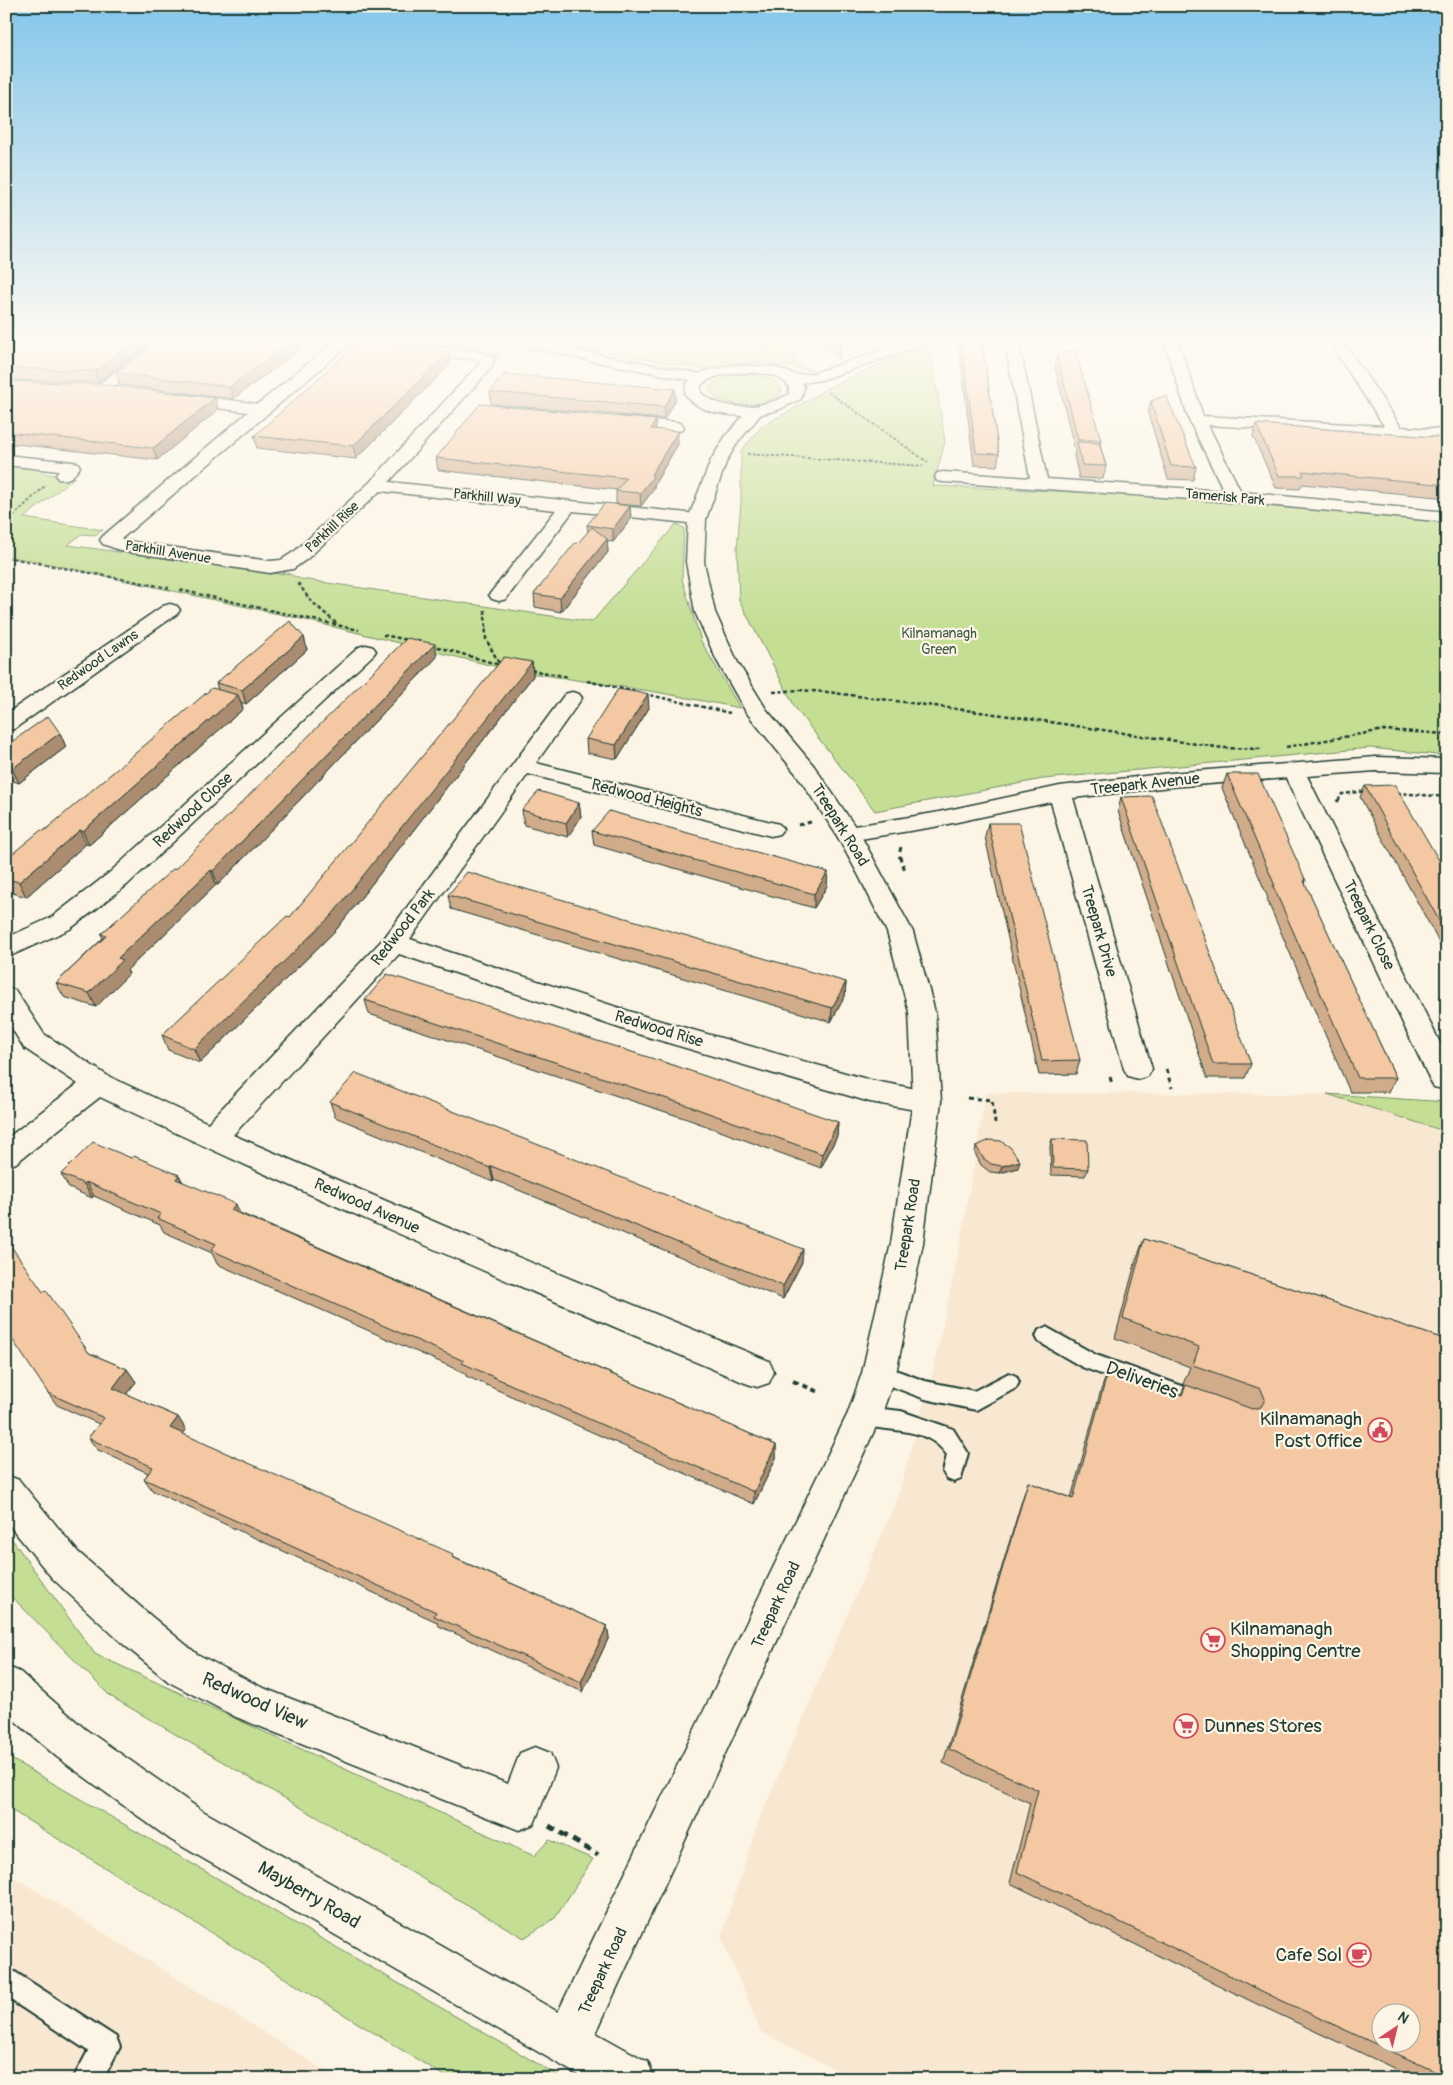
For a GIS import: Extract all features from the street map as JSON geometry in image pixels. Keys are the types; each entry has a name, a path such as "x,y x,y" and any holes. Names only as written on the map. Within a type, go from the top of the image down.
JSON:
{"street":[{"name":"Parkhill Avenue","path":"230,435 103,541 122,546 270,567"},
{"name":"Parkhill Rise","path":"270,567 286,565 301,556 376,486 422,435"},
{"name":"Treepark Road","path":"567,2044 864,1416 879,1373 908,1243 927,1101 922,1012 900,932 848,834 799,761 758,712 727,661 705,612 695,562 697,519 719,460 735,435"},
{"path":"1029,435 1038,483"},
{"path":"1205,435 1235,497"},
{"path":"6,460 72,467 57,477"},
{"name":"Tamerisk Park","path":"943,477 1235,497 1447,517"},
{"name":"Parkhill Way","path":"376,486 697,519"},
{"path":"493,602 570,505"},
{"name":"Redwood Lawns","path":"16,706 170,610"},
{"name":"Redwood Close","path":"6,949 61,923 118,879 366,651"},
{"name":"Redwood Park","path":"212,1138 394,943 572,698"},
{"path":"6,724 16,706"},
{"name":"Treepark Avenue","path":"848,834 934,820 1060,793 1170,780 1376,764 1447,766"},
{"name":"Redwood Heights","path":"523,766 771,829"},
{"name":"Treepark Close","path":"1293,770 1444,1080"},
{"name":"Treepark Drive","path":"1060,793 1138,1069"},
{"name":"Redwood Rise","path":"394,943 641,1025 870,1091 927,1101"},
{"name":"Redwood Avenue","path":"6,997 34,1041 98,1084 212,1138 468,1250 757,1372"},
{"path":"6,1155 98,1084"},
{"name":"Redwood View","path":"6,1492 65,1564 137,1630 183,1668 250,1703 519,1809 535,1768"},
{"name":"Mayberry Road","path":"6,1686 71,1742 186,1825 630,2079"}],"lane":[{"name":"Deliveries","path":"1046,1336 1089,1360 1216,1407"},
{"path":"879,1373 925,1390 976,1401 1009,1382"},
{"path":"864,1416 901,1420 946,1436 958,1453 954,1472"},
{"path":"6,1981 106,2047 87,2079"}],"path":[{"path":"746,454 934,467 889,435"},
{"path":"6,522 57,477"},
{"path":"296,577 310,600 338,625"},
{"path":"493,602 484,612 486,639 500,665"},
{"path":"780,691 824,693 945,706 1223,748 1265,749"},
{"path":"1283,747 1384,730 1447,734"},
{"path":"1341,810 1337,800 1342,794 1372,792"},
{"path":"1391,793 1447,797"},
{"path":"798,824 817,822"},
{"path":"903,843 901,844 899,855 905,870"},
{"path":"1164,1060 1172,1088"},
{"path":"1109,1076 1112,1084"},
{"path":"967,1098 992,1100 995,1123"},
{"path":"793,1381 821,1393"},
{"path":"542,1821 598,1855"}],"shaded area":[{"path":"986,1093 1327,1094 1447,1133 1447,2079 854,2079 761,2032 721,1937 757,1825 897,1499 934,1367 961,1239"},
{"path":"6,1872 339,2079 6,2079"}],"green space":[{"name":"Kilnamanagh Green","path":"754,435 944,435 945,442 933,486 1123,494 1447,522 1447,756 1370,748 1043,779 875,811 796,709 739,600 737,548 741,503 741,451"},
{"path":"6,465 32,467 47,474 75,477 24,518 103,530 95,535 81,534 68,545 279,574 287,573 301,579 592,622 676,524 684,528 682,579 701,641 740,708 656,692 510,670 297,618 31,560 6,558"},
{"path":"1327,1094 1447,1102 1447,1132"},
{"path":"6,1531 95,1654 534,1856 549,1840 593,1859 555,1918 524,1938 110,1696 6,1591"},
{"path":"6,1756 564,2079 449,2079 6,1807"}],"building":[{"path":"36,435 169,435 153,448"},
{"path":"255,435 364,435 353,446"},
{"path":"454,435 675,435 651,475 653,477 640,493 616,491 626,478 436,458"},
{"path":"974,435 996,435 999,454 976,453"},
{"path":"1077,435 1100,435 1101,440 1078,440"},
{"path":"1162,435 1183,435 1196,467 1171,466"},
{"path":"1261,435 1410,435 1447,438 1447,485 1302,471 1304,476 1279,476"},
{"path":"1077,442 1099,443 1106,466 1082,465"},
{"path":"605,503 630,506 613,529 587,525"},
{"path":"592,527 607,539 560,598 534,594 575,543 578,543"},
{"path":"290,621 304,637 242,690 216,683"},
{"path":"407,638 435,644 213,871 211,870 118,958 123,960 89,993 56,983 106,936 101,934 175,869"},
{"path":"504,657 532,662 332,915 194,1049 162,1035 287,916 290,917"},
{"path":"212,688 238,695 83,831 80,830 19,882 6,879 6,859 41,830 44,831"},
{"path":"618,689 648,694 616,745 586,739"},
{"path":"48,716 60,733 12,769 6,767 6,746"},
{"path":"1227,774 1258,774 1306,881 1304,881 1396,1078 1358,1078 1273,886 1275,886"},
{"path":"1395,785 1447,874 1447,935 1365,786"},
{"path":"539,791 579,803 566,823 522,810"},
{"path":"1152,796 1251,1064 1213,1064 1121,797"},
{"path":"609,811 828,872 814,894 592,831"},
{"path":"988,823 1019,823 1080,1060 1042,1061"},
{"path":"467,872 846,982 832,1008 448,895"},
{"path":"387,974 673,1065 838,1122 822,1154 689,1106 365,1000"},
{"path":"356,1073 803,1249 783,1286 330,1102"},
{"path":"1052,1139 1087,1140 1088,1169 1053,1168"},
{"path":"990,1140 1001,1141 1010,1147 1020,1161 1002,1166 991,1164 983,1158 976,1146"},
{"path":"93,1142 131,1158 134,1156 179,1175 176,1179 236,1204 231,1210 776,1445 754,1492 462,1363 464,1361 211,1250 216,1244 157,1218 161,1214 86,1182 84,1184 61,1174"},
{"path":"6,1239 43,1292 46,1290 89,1353 127,1369 113,1388 178,1417 170,1428 453,1554 452,1557 607,1626 581,1682 434,1616 436,1612 144,1479 153,1467 88,1438 104,1418 48,1393 6,1330"},
{"name":"Kilnamanagh Shopping Centre","path":"1144,1239 1447,1340 1447,2077 1393,2052 1420,2052 1420,2002 1370,2002 1370,2041 1274,1997 1017,1872 1038,1790 949,1749 1028,1482 1073,1499 1108,1371 1182,1395 1186,1385 1252,1409 1261,1407 1265,1399 1261,1389 1193,1365 1199,1347 1123,1318"}],"place":[{"name":"Kilnamanagh Post Office","path":"1380,1430"},
{"name":"Kilnamanagh Shopping Centre","path":"1213,1640"},
{"name":"Dunnes Stores","path":"1186,1726"},
{"name":"Cafe Sol","path":"1359,1955"}]}
